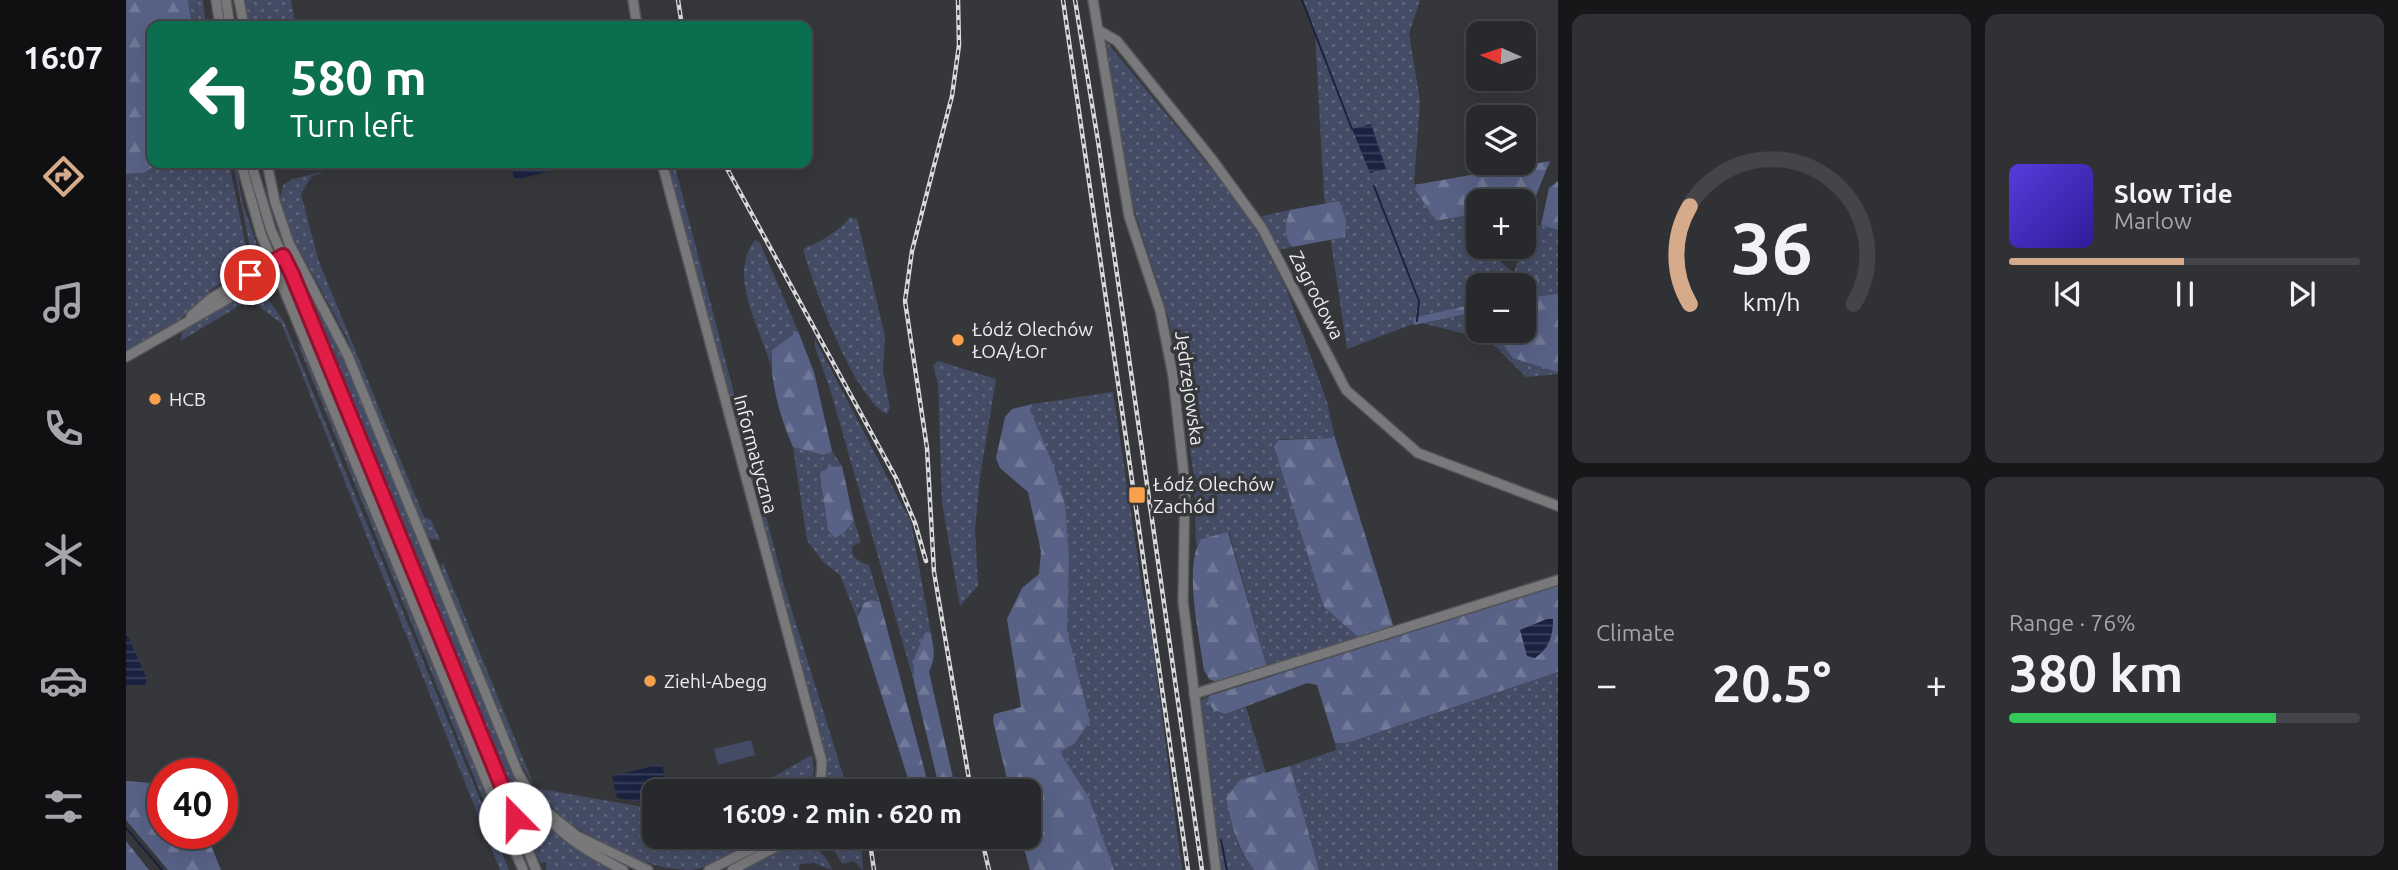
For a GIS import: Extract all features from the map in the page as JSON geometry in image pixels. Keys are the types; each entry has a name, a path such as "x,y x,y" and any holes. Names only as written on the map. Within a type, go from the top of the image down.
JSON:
{"street":[{"path":"216,0 219,21"},
{"path":"226,0 229,21"},
{"path":"239,0 243,21"},
{"path":"633,0 637,21"},
{"name":"Jędrzejowska","path":"1093,0 1129,216 1162,319 1173,376 1185,485 1182,577 1216,870"},
{"name":"Zagrodowa","path":"1098,30 1117,41 1243,200 1289,276 1350,394 1418,453 1558,506"},
{"path":"242,168 252,208 274,267 523,870"},
{"path":"252,168 265,215 288,265 536,870"},
{"path":"268,168 277,212 292,250 348,356 512,760 546,818 569,840 623,870"},
{"name":"Informatyczna","path":"664,168 823,769 822,779"},
{"path":"126,357 274,267 283,256"},
{"path":"274,267 288,265"},
{"path":"1194,694 1558,580"},
{"name":"Informatyczna","path":"815,779 818,754"},
{"path":"531,796 577,836 648,870"},
{"path":"709,870 751,849"},
{"path":"732,870 772,849"}],"shaded area":[{"path":"188,0 203,0 205,21 191,21"},
{"path":"245,0 291,0 295,21 248,21"},
{"path":"1303,0 1420,0 1409,34 1420,100 1414,184 1420,184 1417,188 1436,222 1464,215 1466,259 1497,259 1514,273 1466,273 1466,334 1418,322 1347,349 1324,196 1315,32"},
{"path":"1106,41 1246,211 1286,288 1327,402 1335,438 1280,439 1324,607 1359,638 1267,667 1229,532 1201,539 1196,546 1194,477 1176,354 1168,316 1130,197"},
{"path":"1371,124 1386,169 1370,173 1352,129"},
{"path":"151,168 230,168 250,267 210,290 208,296 173,325 126,353 126,174 144,173"},
{"path":"234,168 237,168 242,201 260,254 260,261 254,267"},
{"path":"511,168 561,168 515,180"},
{"path":"667,168 675,168 784,585 844,779 824,779 826,767"},
{"path":"324,173 312,176 301,194 319,262 424,517 431,520 440,540 431,539 425,534 346,336 292,236 280,198 283,185 292,179"},
{"path":"1290,210 1286,229 1292,247 1278,250 1262,216"},
{"path":"850,217 857,219 885,336 883,371 890,408 887,414 874,404 849,365 825,313 803,249 829,236"},
{"path":"1541,225 1558,230 1558,374 1526,377 1492,343 1536,343 1536,273 1514,273 1518,259 1536,259 1536,226"},
{"path":"755,240 760,243 798,331 772,350 770,364 753,318 745,285 747,254"},
{"path":"305,281 342,352 516,779 546,821 585,853 615,870 546,870 546,862 541,863 531,845 302,283"},
{"path":"258,287 261,293 180,341 184,328"},
{"path":"290,288 335,387 532,870 501,806"},
{"path":"264,293 284,322 509,870 500,870 282,324 252,301"},
{"path":"815,339 911,522 931,633 925,633 913,661 914,682 830,389 815,347"},
{"path":"297,342 307,354 518,870 498,836"},
{"path":"938,361 996,379 980,477 975,529 978,586 960,606 942,503 938,384 933,365"},
{"path":"1113,392 1144,600 1147,600 1182,870 1114,870 1089,798 1060,752 1075,743 1090,721 1067,630 1069,559 1065,504 1030,410 1033,404"},
{"path":"793,447 823,455 832,451 842,466 829,467 844,533 854,521 861,542 852,546 853,553 869,565 880,602 872,600 859,609 857,618 840,575 823,562 807,540"},
{"path":"447,558 443,563 534,785 518,757 442,573 441,565"},
{"path":"1553,619 1547,646 1535,658 1527,656 1520,630"},
{"path":"126,632 147,679 145,685 126,685"},
{"path":"1558,672 1558,870 1319,870 1290,766 1336,750 1335,743 1347,743"},
{"path":"1209,696 1208,702 1226,714 1246,707 1266,773 1240,780 1236,807 1236,837 1245,858 1254,870 1222,870 1200,708 1201,700"},
{"path":"751,740 755,755 718,765 714,749"},
{"path":"812,755 812,779 770,779"},
{"path":"662,764 666,779 642,779 642,802 617,798 612,776"},
{"path":"536,788 642,807 642,849 743,849 701,868 668,868 631,856 594,838 551,806"},
{"path":"784,849 815,849 826,858 832,870 814,863 800,864 799,870 744,870"},
{"path":"834,849 862,849 863,870 854,861 842,864"}],"green space":[{"path":"126,0 188,0 191,21 147,21 147,168 151,168 144,173 126,174"},
{"path":"1550,161 1536,196 1536,189 1466,189 1466,215 1436,221 1415,189 1420,184 1471,175 1536,175 1536,163"},
{"path":"1558,181 1558,230 1541,225 1549,188"},
{"path":"1339,201 1346,220 1345,237 1292,247 1286,229 1290,210"},
{"path":"1558,294 1558,372 1513,358 1502,343 1536,343 1536,297"},
{"path":"1466,306 1466,314 1414,325 1413,318"},
{"path":"798,331 814,372 832,451 823,455 793,447 774,387 772,350"},
{"path":"1033,404 1030,410 1052,462 1065,504 1069,559 1067,630 1090,721 1075,743 1060,752 1089,798 1114,870 1030,870 1024,849 1041,849 1041,779 1007,779 993,721 994,714 1021,707 1007,619 1022,588 1039,574 1041,551 1028,492 1000,468 996,458 1005,417 1012,409"},
{"path":"1335,438 1394,628 1359,638 1324,607 1274,446 1279,440"},
{"path":"842,466 854,521 844,533 835,538 828,529 820,474 829,467"},
{"path":"1228,532 1267,667 1216,682 1209,679 1204,670 1194,603 1193,566 1201,539"},
{"path":"1558,586 1558,672 1347,743 1335,743 1317,685 1307,683 1226,714 1214,710 1208,702 1209,696"},
{"path":"872,600 880,602 927,779 908,779 857,618 864,603"},
{"path":"925,633 931,633 934,653 929,672 953,779 937,779 914,682 913,661"},
{"path":"1290,766 1319,870 1254,870 1239,845 1226,798 1240,780"},
{"path":"126,781 147,783 147,845 126,820"},
{"path":"126,841 149,870 126,870"},
{"path":"150,849 212,849 221,870 168,870"}],"waterway":[{"path":"1302,0 1352,129"},
{"path":"1374,186 1419,301 1417,321"},
{"path":"126,828 162,870"},
{"path":"1221,840 1227,870"}],"railway":[{"path":"678,0 681,21"},
{"path":"958,0 959,45 952,96 912,251 905,301 927,448 934,572 969,779"},
{"path":"1063,0 1188,870"},
{"path":"1075,0 1098,141 1202,870"},
{"path":"727,168 896,478 915,523 926,561"},
{"path":"871,849 874,870"},
{"path":"984,849 989,870"}],"place":[{"name":"Łódź Olechów ŁOA/ŁOr","path":"958,340"},
{"name":"HCB","path":"155,399"},
{"name":"Łódź Olechów Zachód","path":"1137,495"},
{"name":"Ziehl-Abegg","path":"650,681"}],"route":[{"path":"250,275 283,256 292,274 515,818"}]}
